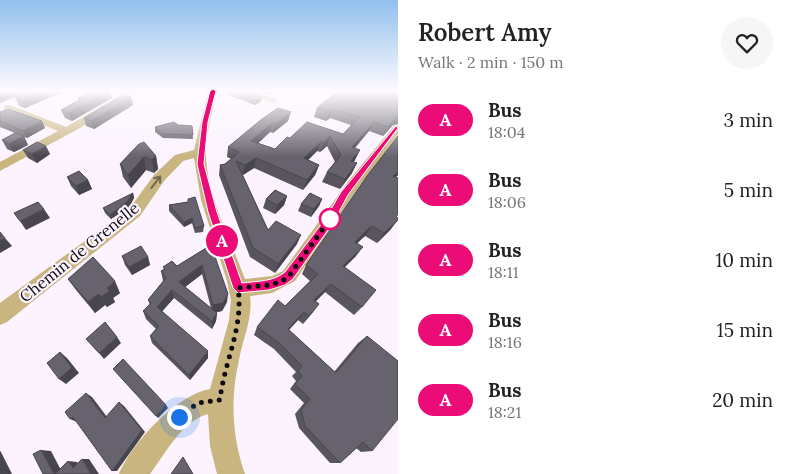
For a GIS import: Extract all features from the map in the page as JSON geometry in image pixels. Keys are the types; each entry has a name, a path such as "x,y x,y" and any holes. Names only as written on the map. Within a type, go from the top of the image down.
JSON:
{"street":[{"path":"20,113 67,131"},
{"path":"0,167 97,113"},
{"path":"208,113 200,152 201,164 210,204 238,288 240,317 222,381 220,400 224,446 231,474"},
{"path":"238,288 269,285 281,282 289,276 329,220 344,194 398,128"},
{"name":"Chemin de Grenelle","path":"0,315 135,212 159,178 179,158 200,152"},
{"path":"133,474 179,417 198,403 220,400"}],"building":[{"path":"0,113 20,113 42,121 23,131 0,121"},
{"path":"92,113 104,113 91,121 84,118"},
{"path":"271,113 290,113 275,124 272,123 251,141 275,149 307,122 343,134 360,117 347,113 398,113 388,127 374,122 352,147 360,150 351,161 357,163 345,179 327,172 341,155 330,136 304,158 319,165 307,180 256,158 245,165 236,161 268,230 276,221 301,235 278,264 253,248 220,165 225,164 239,152 228,147"},
{"path":"174,122 178,125 192,126 193,135 162,134 155,127"},
{"path":"15,133 24,136 9,144 2,140"},
{"path":"398,136 398,172 393,176 398,178 398,214 396,217 398,220 384,233 372,226 368,229 355,242 363,247 343,266 376,290 362,307 331,284 314,300 319,304 309,316 304,312 288,329 336,373 367,336 398,361 398,419 372,451 363,442 340,463 305,426 301,410 310,399 295,384 302,376 298,371 302,366 278,342 257,327 278,300 285,306 318,274 306,265 367,176"},
{"path":"37,142 46,146 32,154 23,150"},
{"path":"144,142 156,156 152,160 144,157 128,175 120,164 139,144"},
{"path":"79,171 88,180 76,186 67,177"},
{"path":"275,190 287,196 277,205 266,199"},
{"path":"133,193 127,202 110,215 103,208"},
{"path":"310,193 322,199 314,209 301,204"},
{"path":"195,197 204,226 195,228 192,218 184,222 169,205 188,202 188,199"},
{"path":"38,202 44,209 20,221 14,213"},
{"path":"0,232 5,238 0,241"},
{"path":"211,245 228,294 223,303 213,305 202,265 179,282 217,313 212,321 172,290 157,307 208,351 189,375 150,336 159,326 143,311 151,303 148,300 166,278 161,271 165,269 163,267 172,261 177,266"},
{"path":"141,246 148,257 129,267 122,256"},
{"path":"93,257 115,281 107,288 110,291 101,297 99,294 88,302 68,279"},
{"path":"105,322 117,337 99,353 86,339"},
{"path":"60,352 72,368 59,379 47,363"},
{"path":"123,359 166,405 156,416 113,369"},
{"path":"86,393 105,418 119,402 142,430 112,471 73,417 70,419 65,412"},
{"path":"41,450 54,474 43,474 33,454"},
{"path":"183,457 193,474 171,474"},
{"path":"82,459 91,474 55,474 68,461 73,468"}],"bus line":[{"name":"A","path":"208,113 200,152 201,164 212,212 238,288 269,285 281,282 289,276 329,220 344,194 377,151 398,128"}],"route":[{"path":"179,417 198,403 220,400 227,359 240,317 241,306 238,288 250,288 281,282 289,276 330,219"}]}
